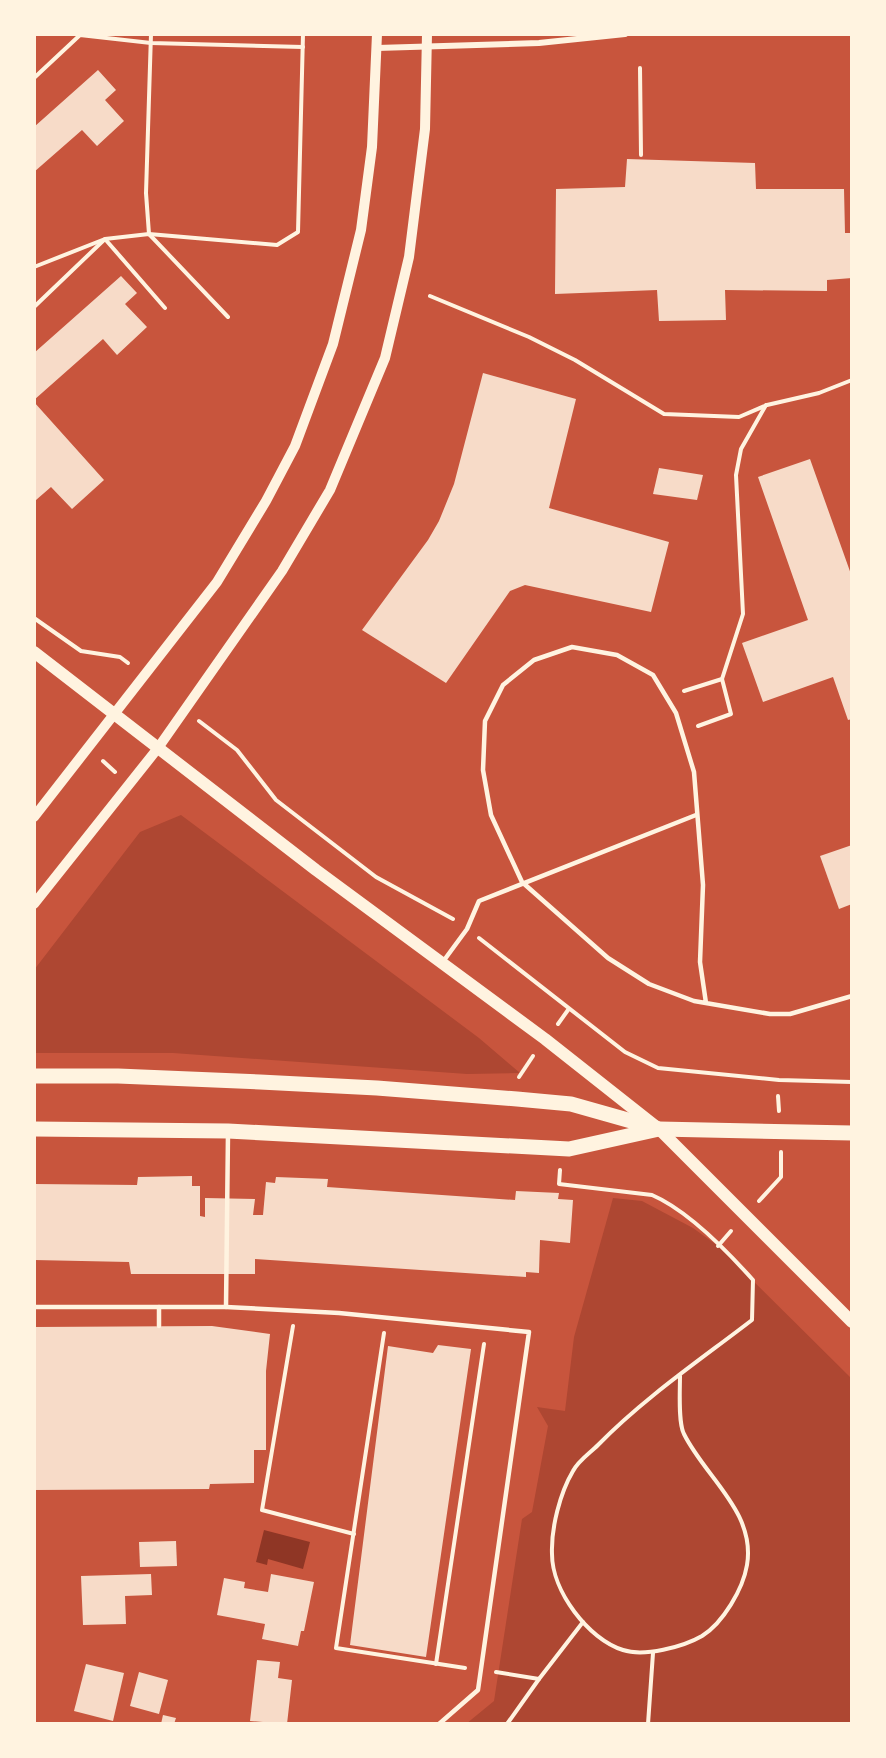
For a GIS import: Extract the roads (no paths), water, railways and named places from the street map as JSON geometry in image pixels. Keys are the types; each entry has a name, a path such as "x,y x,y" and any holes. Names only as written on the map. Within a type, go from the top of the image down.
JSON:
{"main road":[{"path":"34,652 441,964 545,1039 659,1129 852,1322"},
{"path":"34,1076 118,1076 295,1083 517,1099 571,1104 659,1129"},
{"path":"34,1129 228,1131 569,1149 659,1129 852,1133"}],"street":[{"path":"34,817 217,582 296,446 333,344 361,230 372,147 377,34"},
{"path":"34,904 158,748 282,571 330,490 385,358 409,257 425,129 427,34"},
{"path":"377,48 427,48 580,40 625,34"}],"lane":[{"path":"706,1003 700,962 703,885 694,772 676,712 653,675 617,655 572,648 534,660 503,685 485,721 483,770 491,815 522,882 608,958 649,984 694,1001 770,1014 790,1014 852,996"},
{"path":"441,964 468,929 479,901 522,882 696,815"},
{"path":"226,1307 228,1131"},
{"path":"34,1307 226,1307 385,1317 529,1332 478,1690 439,1724"},
{"path":"159,1307 159,1326"}]}
